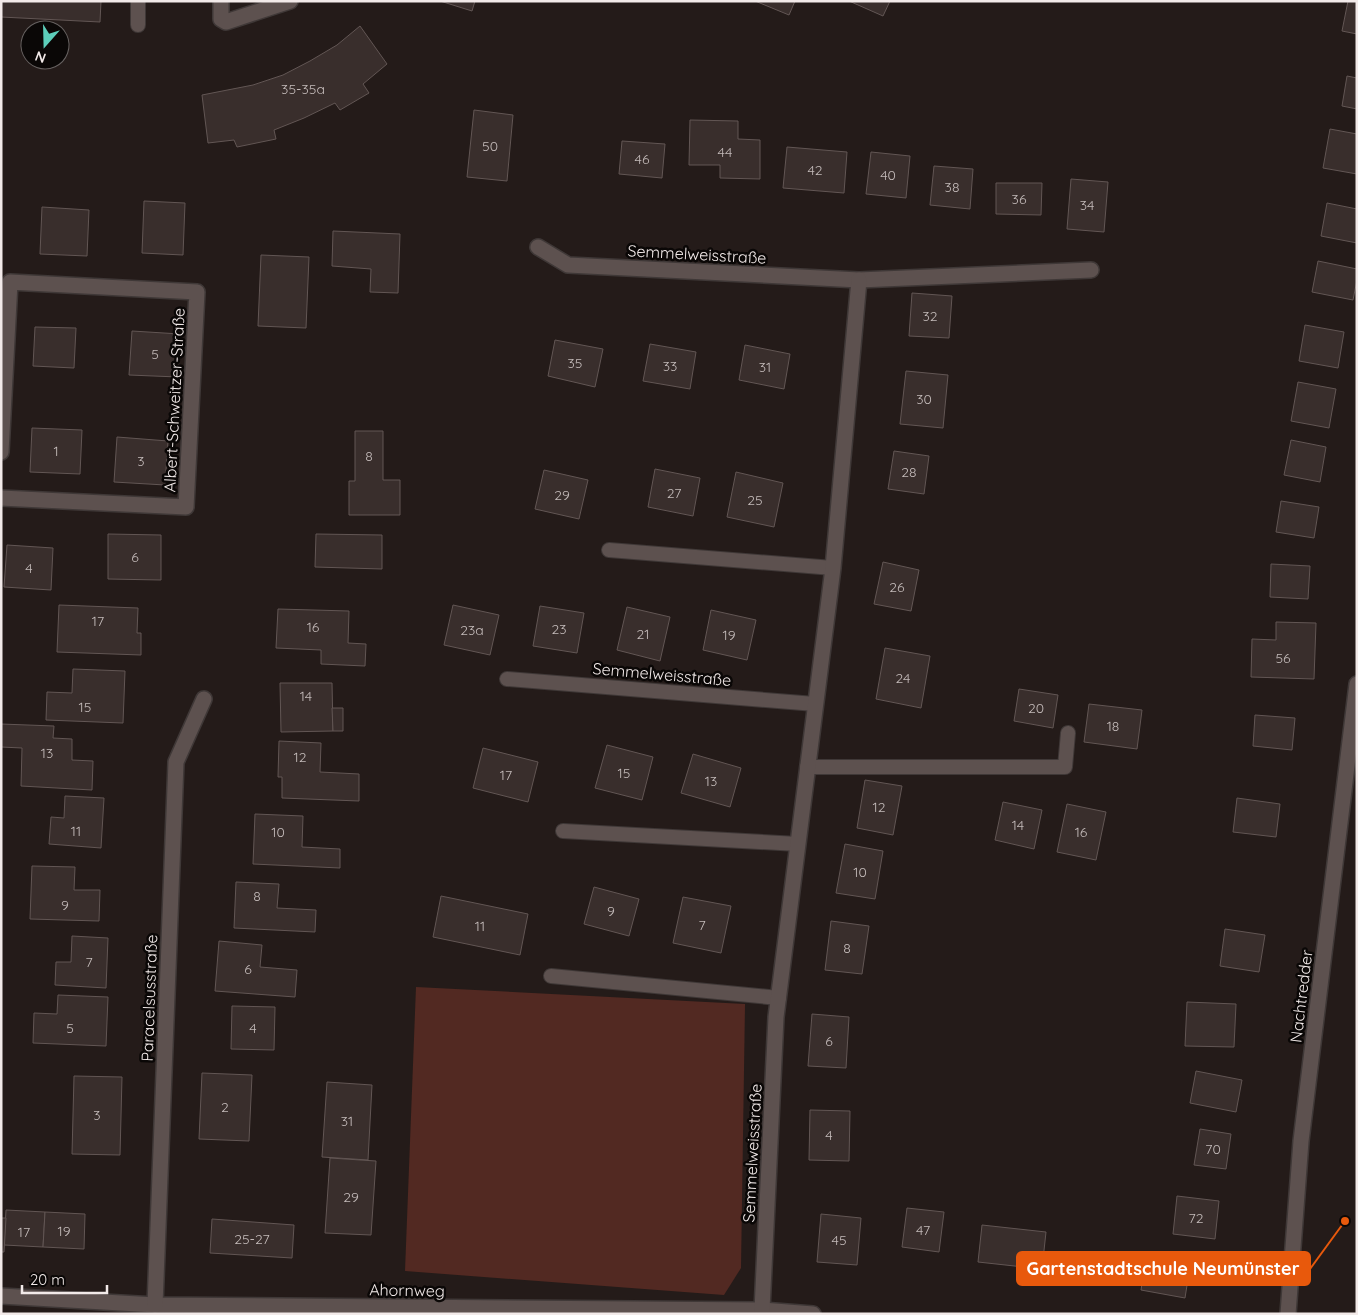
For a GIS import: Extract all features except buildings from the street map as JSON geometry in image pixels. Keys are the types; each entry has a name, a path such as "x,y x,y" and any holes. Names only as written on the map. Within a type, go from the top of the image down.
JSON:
{"street":[{"path":"221,1 221,20 226,22 290,1"},
{"name":"Semmelweisstraße","path":"538,247 568,265 859,280 1091,270"},
{"name":"Semmelweisstraße","path":"762,1310 776,1017 832,568 859,280"},
{"name":"Albert-Schweitzer-Straße","path":"1,452 10,282 197,292 186,507 1,498"},
{"name":"Nachtredder","path":"1288,1314 1301,1141 1357,684"},
{"name":"Paracelsusstraße","path":"155,1305 176,762 204,699"},
{"name":"Ahornweg","path":"1,1296 155,1305 762,1310 813,1314"}],"lane":[{"path":"138,1 138,25"},
{"path":"608,550 832,568"},
{"name":"Semmelweisstraße","path":"507,679 815,704"},
{"path":"807,768 1065,767 1068,733"},
{"path":"563,831 798,844"},
{"path":"551,976 778,998"}],"shaded area":[{"path":"416,987 745,1004 741,1268 724,1295 405,1271"}],"place":[{"name":"Gartenstadtschule Neumünster","path":"1345,1221"}]}
